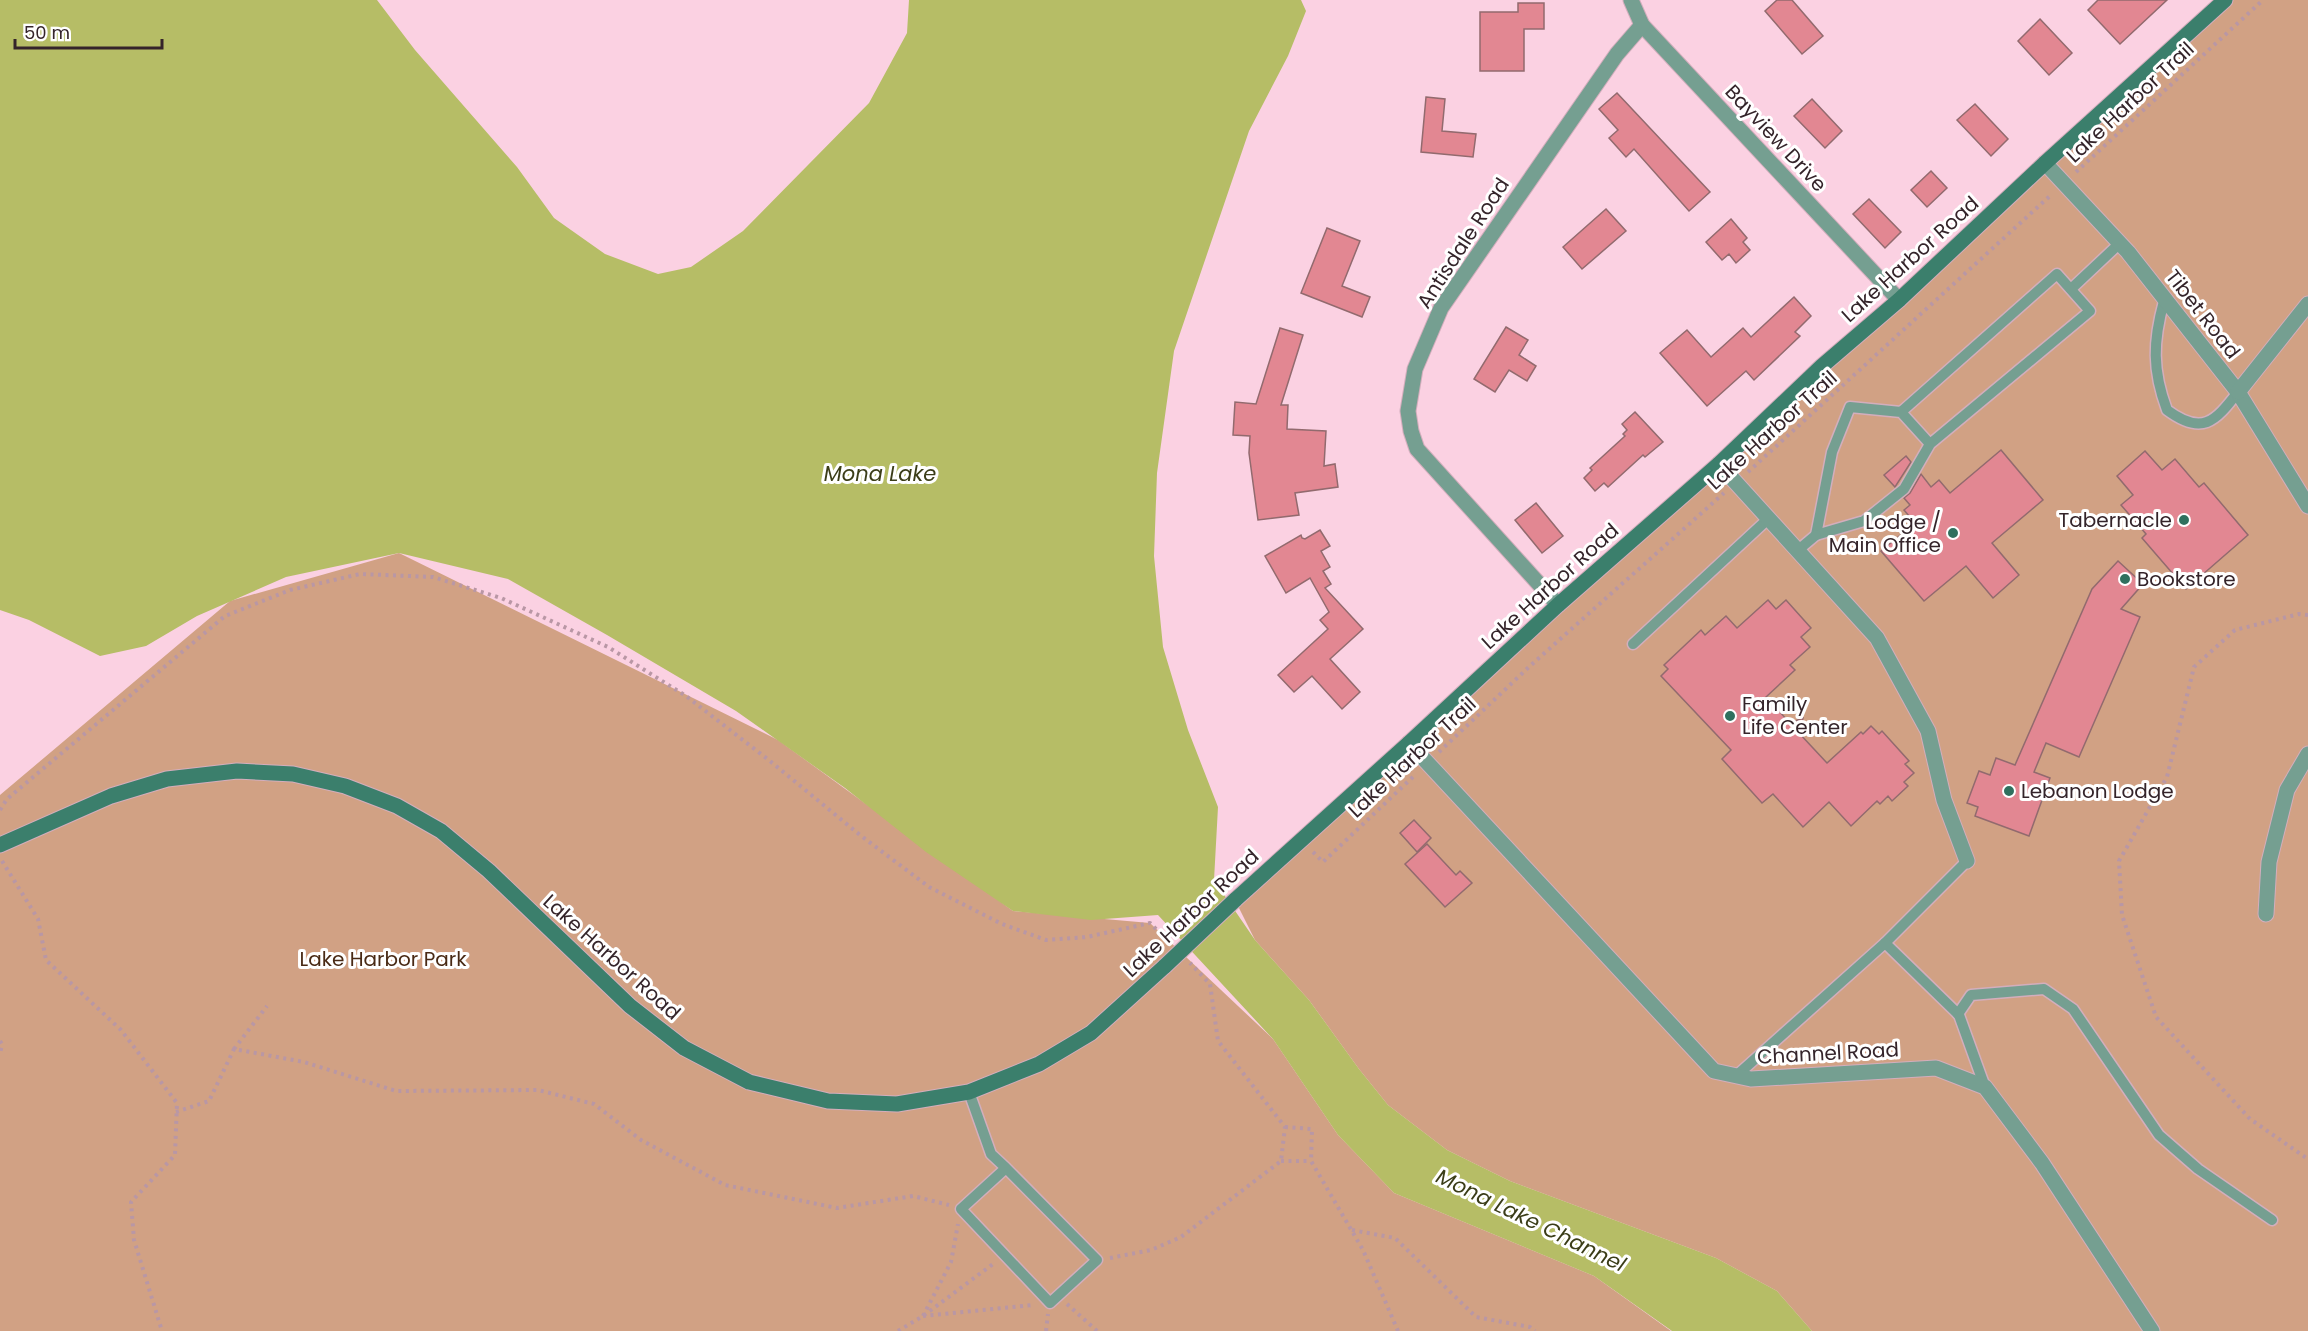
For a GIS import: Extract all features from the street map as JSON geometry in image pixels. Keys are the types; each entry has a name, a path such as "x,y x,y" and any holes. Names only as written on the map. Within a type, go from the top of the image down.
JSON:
{"street":[{"name":"Bayview Drive","path":"1631,0 1642,26 1899,300"},
{"name":"Lake Harbor Road","path":"0,844 111,796 167,779 237,771 293,774 345,786 397,806 441,831 489,871 630,1006 684,1048 749,1082 828,1101 897,1104 969,1092 1039,1064 1091,1033 1558,605 1719,464 1822,366 1899,300 2045,163 2225,0"},
{"name":"Antisdale Road","path":"1558,605 1417,449 1410,431 1408,411 1415,369 1441,308 1617,54 1642,26"},
{"name":"Tibet Road","path":"2045,163 2121,243 2164,301 2238,392 2308,506"},
{"path":"2238,392 2308,304"},
{"path":"1719,464 1877,638 1928,731 1944,800 1967,861"},
{"name":"Channel Road","path":"1409,743 1714,1071 1751,1078 1936,1068 1985,1087"},
{"path":"2266,914 2268,862 2287,790 2308,754"},
{"path":"1985,1087 2042,1163 2152,1331"}],"lane":[{"path":"2071,289 2121,243"},
{"path":"1797,551 1816,535 1864,521 1904,489 1930,444 2090,311 2057,274 1901,412"},
{"path":"2164,301 2156,329 2156,370 2167,410 2189,424 2203,423 2219,416 2238,392"},
{"path":"1816,535 1832,452 1850,408 1901,412 1930,444"},
{"path":"1633,644 1768,519"},
{"path":"1736,1076 1885,943 1967,861"},
{"path":"1885,943 1958,1014 1985,1087"},
{"path":"1958,1014 1971,995 2044,989 2073,1009 2159,1136 2198,1169 2272,1220"},
{"path":"969,1092 992,1154 1006,1168 1097,1260 1054,1300 1005,1256 961,1209 1006,1168"}],"path":[{"name":"Lake Harbor Trail","path":"1301,841 1323,862 1530,666 1736,482 2263,0"},
{"path":"0,810 7,799 225,615 290,590 360,574 433,577 501,598 608,647 686,696 929,887 1002,924 1046,940 1086,937 1150,923 1173,946"},
{"path":"2308,615 2299,614 2235,630 2194,667 2167,777 2119,861 2122,915 2156,1017 2250,1119 2308,1159"},
{"path":"0,858 39,919 46,960 121,1030 177,1103 175,1155 131,1202 134,1240 162,1331"},
{"path":"1188,961 1210,984 1218,1041 1285,1127 1281,1161"},
{"path":"176,1112 209,1101 234,1049 267,1006"},
{"path":"0,1041 2,1044 0,1054"},
{"path":"234,1049 304,1062 396,1091 538,1090 594,1104 641,1140 725,1185 837,1208 913,1196 961,1209 951,1262 923,1316"},
{"path":"1285,1127 1312,1129 1311,1161 1363,1250 1398,1331"},
{"path":"1097,1260 1151,1250 1181,1237 1281,1161 1311,1161"},
{"path":"1351,1230 1395,1238 1476,1317 1535,1331"},
{"path":"898,1331 923,1316 1005,1256"},
{"path":"923,1316 1054,1300 1097,1331"}],"green space":[{"path":"2225,0 2308,0 2308,1331 1812,1331 1777,1291 1716,1258 1510,1181 1447,1150 1388,1105 1309,1000 1255,940 1235,900"},
{"name":"Lake Harbor Park","path":"399,553 778,740 1013,911 1150,923 1273,1039 1338,1135 1394,1193 1594,1276 1671,1331 0,1331 0,795 230,601"}],"water":[{"name":"Mona Lake","path":"0,0 377,0 415,50 517,167 554,218 605,254 658,274 691,267 743,231 869,103 907,33 909,0 1301,0 1306,11 1288,56 1249,131 1174,351 1157,473 1154,556 1163,647 1188,730 1218,807 1214,880 1255,940 1309,1000 1388,1105 1447,1150 1510,1181 1716,1258 1777,1291 1812,1331 1672,1331 1594,1276 1394,1193 1338,1135 1273,1039 1158,915 1091,920 1013,911 926,852 845,788 736,711 508,579 399,553 286,577 197,616 146,646 100,656 29,620 0,610"}],"building":[{"path":"1777,0 1792,0 1823,36 1802,54 1765,11"},
{"path":"2098,0 2167,0 2120,44 2088,10"},
{"path":"1518,3 1544,3 1544,29 1524,29 1524,71 1480,71 1480,12 1518,12"},
{"path":"2040,19 2072,53 2049,75 2018,41"},
{"path":"1617,93 1710,192 1689,211 1634,149 1626,157 1609,138 1618,130 1599,109"},
{"path":"1426,97 1445,99 1442,131 1476,134 1473,157 1421,152"},
{"path":"1812,99 1842,131 1825,148 1794,116"},
{"path":"1975,104 2008,139 1991,156 1957,120"},
{"path":"1931,171 1947,188 1927,207 1911,190"},
{"path":"1869,199 1901,232 1885,248 1853,214"},
{"path":"1606,209 1626,231 1582,269 1563,247"},
{"path":"1731,219 1747,238 1743,242 1750,250 1736,263 1729,254 1722,260 1706,242"},
{"path":"1327,228 1360,241 1342,286 1370,297 1362,317 1301,293"},
{"path":"1794,297 1811,316 1795,332 1800,336 1754,380 1746,371 1707,406 1660,353 1687,330 1711,357 1743,328 1751,337"},
{"path":"1506,327 1528,340 1519,355 1536,366 1527,381 1509,370 1495,392 1474,379"},
{"path":"1280,328 1303,335 1281,405 1288,405 1287,429 1326,431 1324,466 1335,464 1338,487 1295,493 1299,515 1258,520 1249,453 1250,436 1233,435 1235,402 1256,404"},
{"path":"1635,412 1663,442 1645,457 1643,455 1608,487 1604,483 1595,491 1584,478 1592,470 1590,468 1625,436 1623,434 1627,430 1622,424"},
{"name":"Lodge / Main Office","path":"2001,450 2043,500 1992,543 2019,575 1993,598 1966,566 1924,601 1881,551 1915,523 1904,510 1910,505 1904,498 1910,493 1921,474 1931,487 1939,480 1950,493"},
{"name":"Tabernacle","path":"2145,451 2162,470 2175,459 2199,487 2204,483 2248,535 2186,589 2142,538 2146,534 2121,505 2133,495 2117,476"},
{"path":"1906,456 1911,462 1895,487 1884,475"},
{"path":"1536,503 1563,536 1542,553 1515,520"},
{"path":"1320,530 1330,546 1321,551 1330,567 1323,571 1331,584 1325,588 1363,629 1330,659 1360,692 1342,709 1312,676 1294,692 1278,675 1328,629 1320,620 1329,612 1310,578 1286,593 1265,556 1301,535 1305,539"},
{"path":"2118,561 2143,584 2121,609 2140,617 2079,757 2046,743 2034,772 2050,778 2029,836 1975,816 1978,807 1967,803 1979,771 1990,775 1996,758 2015,765 2092,589"},
{"name":"Family Life Center","path":"1768,600 1776,609 1786,600 1811,628 1801,637 1810,647 1790,665 1795,670 1766,697 1790,723 1803,718 1799,733 1827,763 1861,732 1863,734 1871,726 1879,734 1882,731 1909,761 1905,764 1914,773 1904,782 1908,786 1892,801 1888,796 1880,804 1877,801 1851,826 1829,802 1803,827 1773,794 1762,803 1722,759 1731,750 1661,676 1668,669 1664,665 1701,630 1705,635 1726,616 1737,628"},
{"path":"1414,820 1431,838 1417,852 1400,833"},
{"path":"1427,844 1456,875 1460,871 1472,883 1445,907 1405,864"}],"place":[{"name":"Tabernacle","path":"2184,520"},
{"name":"Lodge / Main Office","path":"1953,533"},
{"name":"Bookstore","path":"2125,579"},
{"name":"Family Life Center","path":"1730,716"},
{"name":"Lebanon Lodge","path":"2009,791"}],"water label":[{"name":"Mona Lake Channel","path":"1531,1220"}]}
